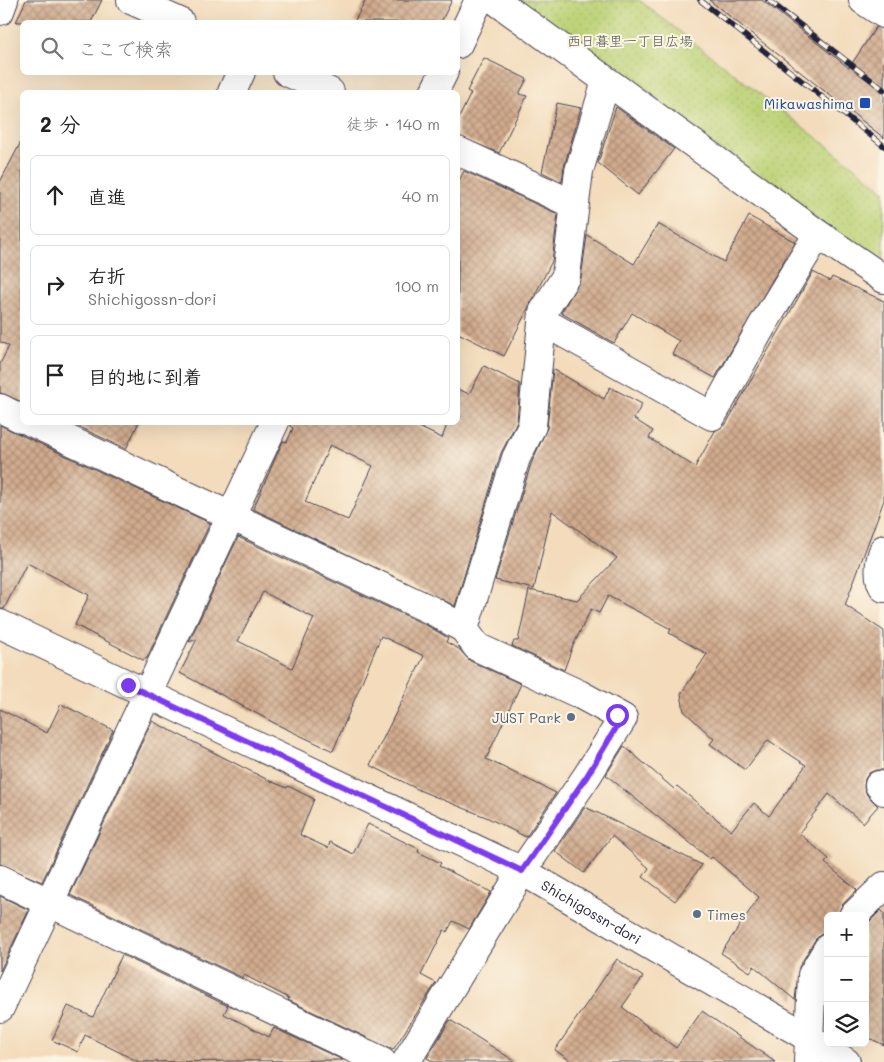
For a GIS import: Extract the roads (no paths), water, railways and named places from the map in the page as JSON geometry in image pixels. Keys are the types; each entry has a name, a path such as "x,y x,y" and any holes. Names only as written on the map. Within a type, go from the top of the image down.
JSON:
{"street":[{"path":"0,11 4,0"},
{"path":"131,0 176,20"},
{"path":"460,40 479,0"},
{"path":"494,0 818,234 884,279"},
{"path":"863,0 884,14"},
{"path":"233,90 240,75"},
{"path":"293,75 326,90"},
{"path":"435,90 442,75"},
{"path":"464,629 516,458 532,426 543,312 566,276 579,171 606,81"},
{"path":"460,152 575,204"},
{"path":"542,321 712,416 762,326 818,234"},
{"path":"0,408 20,418"},
{"path":"37,425 373,582 464,629 477,647 579,694 622,718 587,776 522,871 406,1062"},
{"path":"0,1008 274,425"},
{"path":"884,549 879,559 881,584 884,588"},
{"name":"Shichigossn-dori","path":"0,624 522,871 808,1050 846,1062"},
{"path":"0,879 382,1062"},
{"path":"857,912 884,886"},
{"path":"808,1050 812,974 824,954"}],"railway":[{"path":"700,0 884,146"},
{"path":"768,0 884,90"}],"place":[{"name":"Mikawashima","path":"865,103"},
{"name":"JUST Park","path":"571,717"},
{"name":"Times","path":"697,914"}],"park label":[{"name":"西日暮里一丁目広場","path":"630,40"}]}
